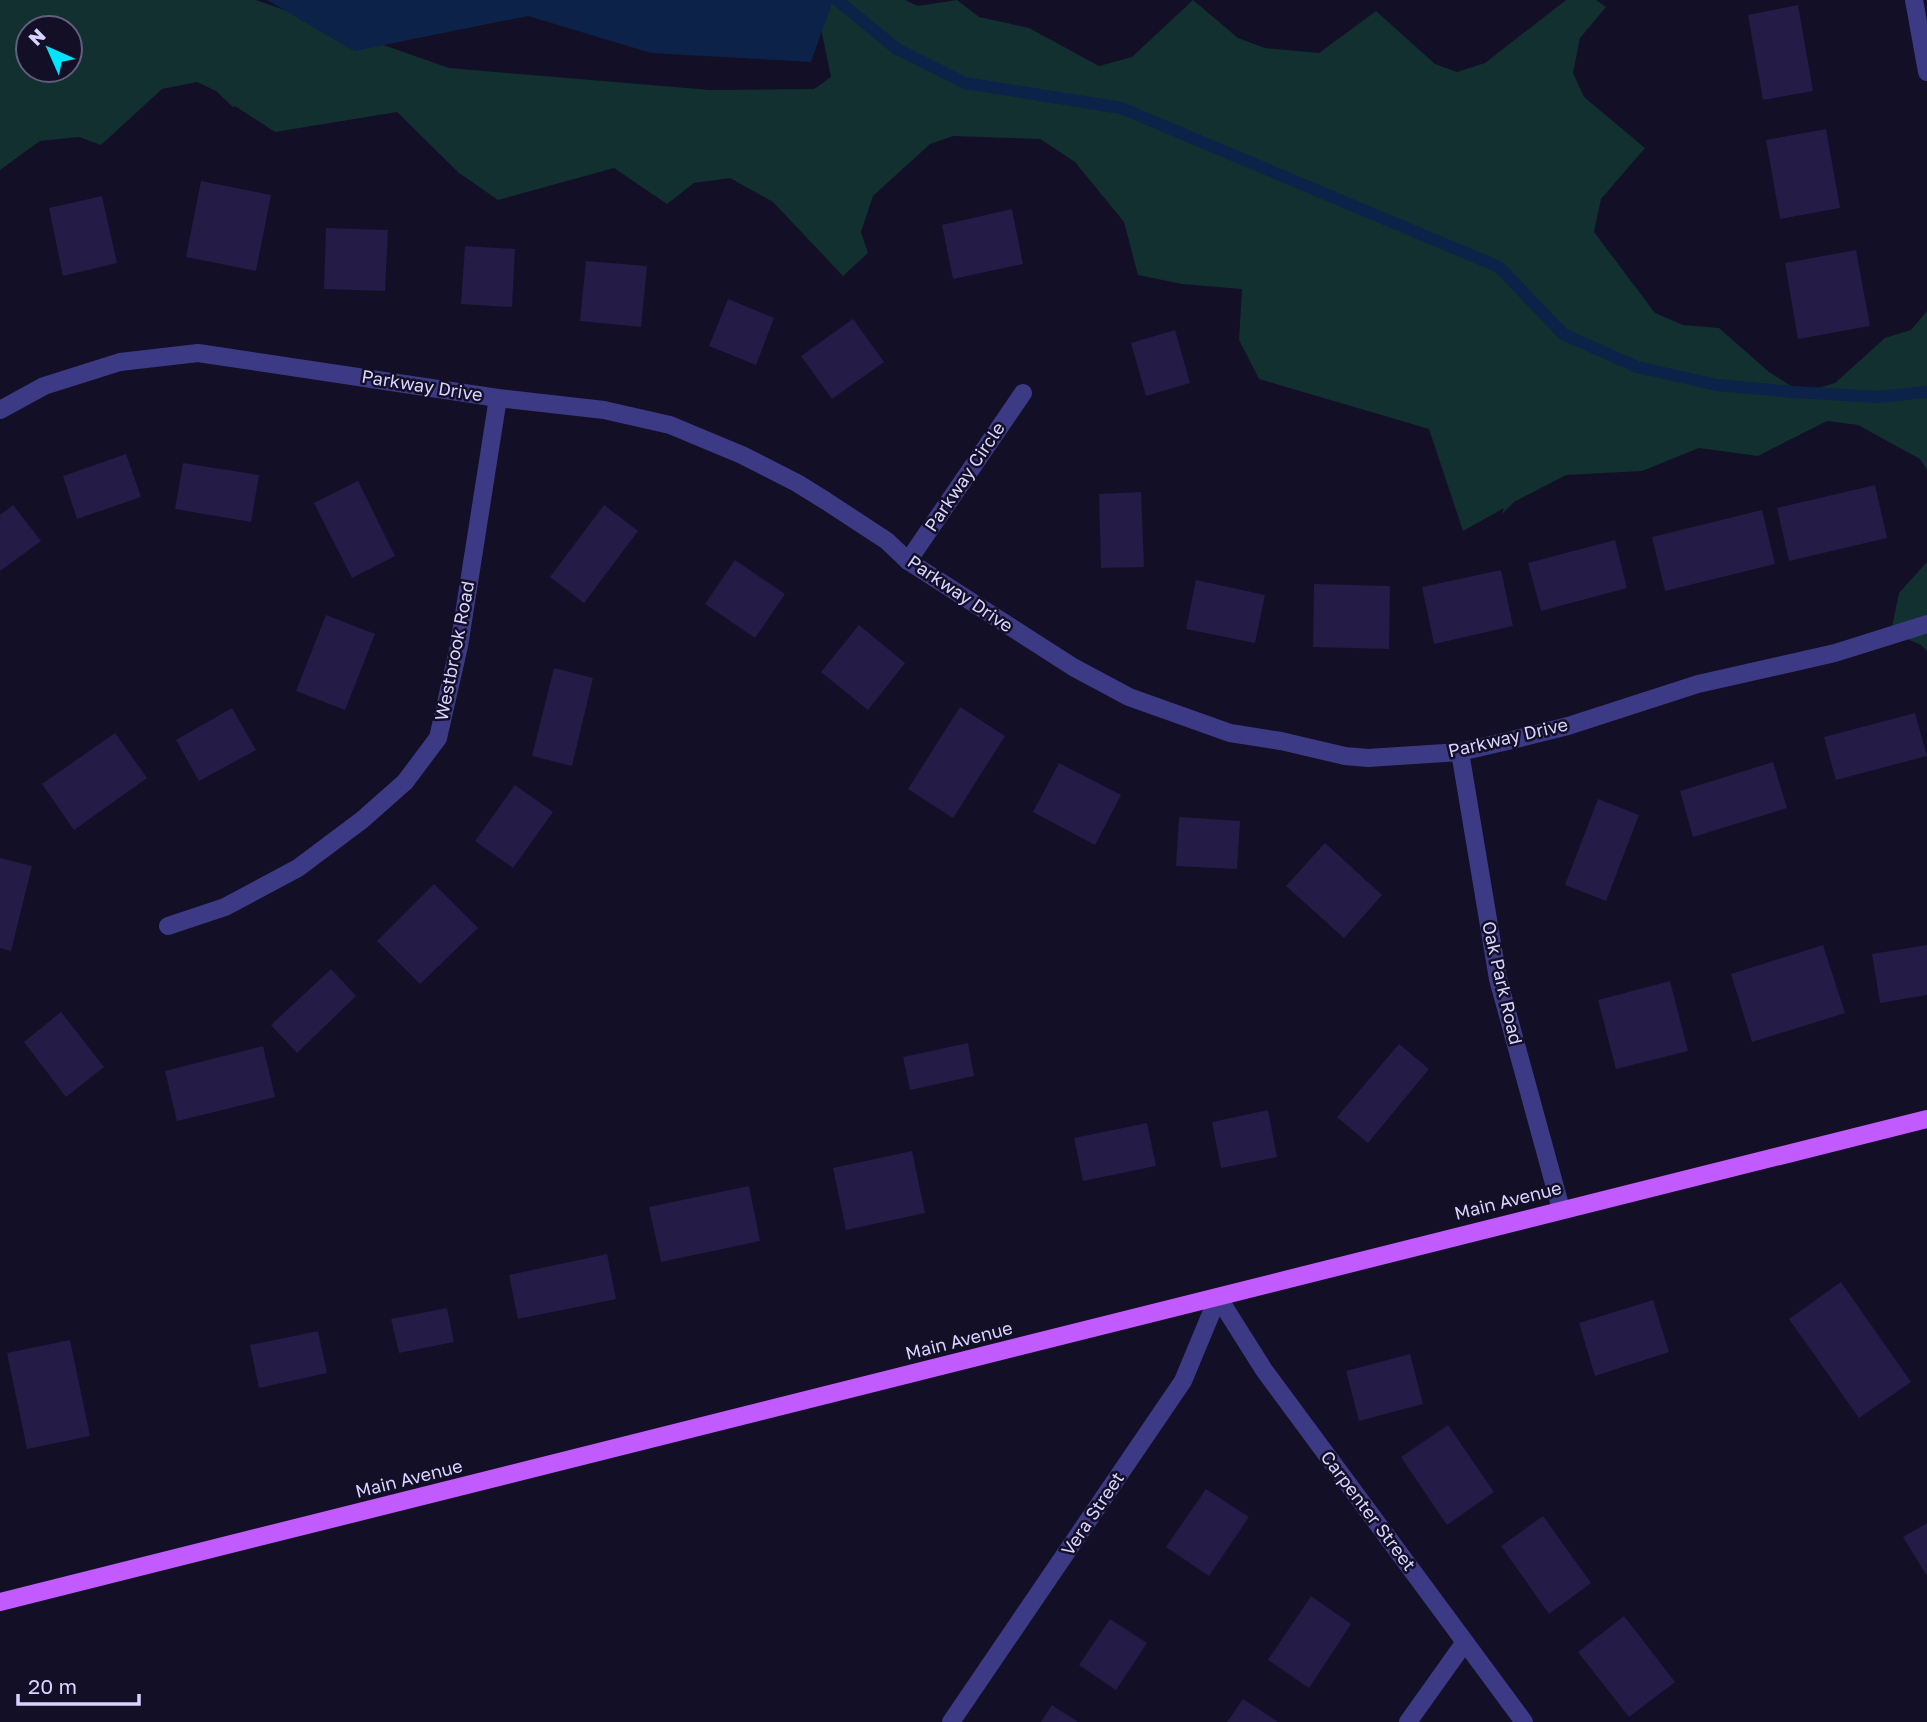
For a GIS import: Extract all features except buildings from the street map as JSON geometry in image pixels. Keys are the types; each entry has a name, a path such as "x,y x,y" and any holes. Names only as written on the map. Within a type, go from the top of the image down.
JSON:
{"main road":[{"name":"Main Avenue","path":"0,1602 1927,1119"}],"street":[{"path":"1914,0 1927,72"},
{"name":"Parkway Drive","path":"0,410 44,386 120,362 198,353 498,398 604,410 670,425 742,455 797,483 887,541 908,561 1100,683 1230,733 1281,741 1345,756 1368,758 1460,752 1567,726 1698,684 1835,653 1927,624"},
{"name":"Parkway Circle","path":"908,561 1023,393"},
{"name":"Westbrook Road","path":"168,926 225,907 298,868 362,820 405,782 438,738 459,646 498,398"},
{"name":"Oak Park Road","path":"1460,752 1498,979 1561,1209"},
{"name":"Carpenter Street","path":"1218,1297 1264,1370 1524,1722"},
{"name":"Vera Street","path":"951,1722 1183,1381 1218,1297"},
{"path":"1408,1722 1465,1642"}],"green space":[{"path":"0,0 256,0 449,68 710,90 814,89 831,77 821,29 791,0 905,0 918,6 957,0 979,17 1029,28 1099,66 1132,57 1193,0 1238,38 1265,48 1319,53 1376,11 1435,64 1457,72 1485,63 1566,0 1596,0 1606,7 1580,38 1573,73 1584,97 1645,148 1601,199 1594,232 1655,313 1683,325 1719,328 1769,372 1802,393 1835,383 1885,338 1911,330 1927,311 1927,470 1920,459 1858,425 1827,421 1758,456 1699,448 1642,471 1566,475 1514,502 1502,514 1504,508 1463,531 1429,429 1259,379 1239,340 1242,289 1182,284 1138,275 1124,222 1075,162 1040,139 953,136 930,144 873,196 861,232 868,253 843,276 773,202 730,178 694,183 667,204 614,168 498,200 459,173 397,112 275,132 233,107 216,91 197,82 162,89 101,145 79,137 40,141 0,170"},
{"path":"1927,562 1927,651 1921,645 1891,632 1899,593"}],"water":[{"path":"267,0 833,0 811,62 651,53 528,16 354,51"}],"waterway":[{"path":"837,0 897,49 965,83 1121,108 1499,267 1563,334 1637,367 1717,385 1794,392 1878,397 1927,392"}]}
